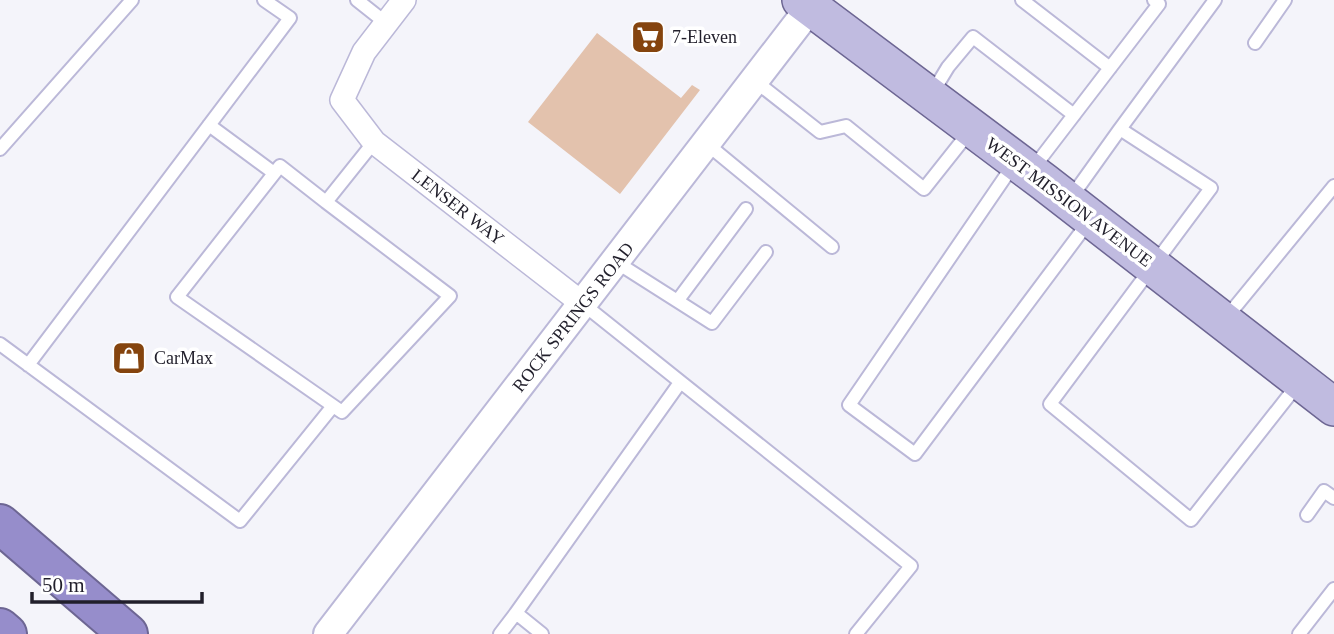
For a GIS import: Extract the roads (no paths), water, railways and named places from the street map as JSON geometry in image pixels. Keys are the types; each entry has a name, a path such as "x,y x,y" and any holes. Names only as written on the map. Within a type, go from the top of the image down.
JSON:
{"highway":[{"path":"0,524 128,634"},
{"path":"0,533 128,634"},
{"path":"0,628 8,634"}],"main road":[{"name":"WEST MISSION AVENUE","path":"809,2 1334,407"}],"street":[{"path":"386,23 404,0"},
{"name":"ROCK SPRINGS ROAD","path":"328,634 755,81 809,2"},
{"name":"LENSER WAY","path":"386,23 364,52 342,100 374,142 583,304"}],"lane":[{"path":"0,149 132,0"},
{"path":"28,365 290,18 264,0"},
{"path":"357,0 386,23"},
{"path":"1022,0 1110,68"},
{"path":"1154,0 1159,4 1074,115 1023,166 849,405 915,454 1080,210 1120,129 1215,0"},
{"path":"1255,43 1286,0"},
{"path":"930,97 948,67 973,37 1074,115"},
{"path":"755,81 820,132 846,126 925,189 972,128"},
{"path":"209,125 274,173"},
{"path":"1120,129 1211,188 1050,404 1191,520 1301,381"},
{"path":"326,202 374,142"},
{"path":"707,144 832,247"},
{"path":"280,166 326,202 450,296 342,412 177,297 280,166"},
{"path":"1223,321 1334,186"},
{"path":"678,300 746,209"},
{"path":"616,262 712,323 766,252"},
{"path":"583,304 679,384 911,566 856,634"},
{"path":"0,344 240,521 334,406"},
{"path":"500,634 679,384"},
{"path":"1307,516 1324,491 1334,498"},
{"path":"1299,634 1334,589"},
{"path":"516,613 542,634"}],"place":[{"name":"7-Eleven","path":"648,37"},
{"name":"CarMax","path":"129,358"}]}
